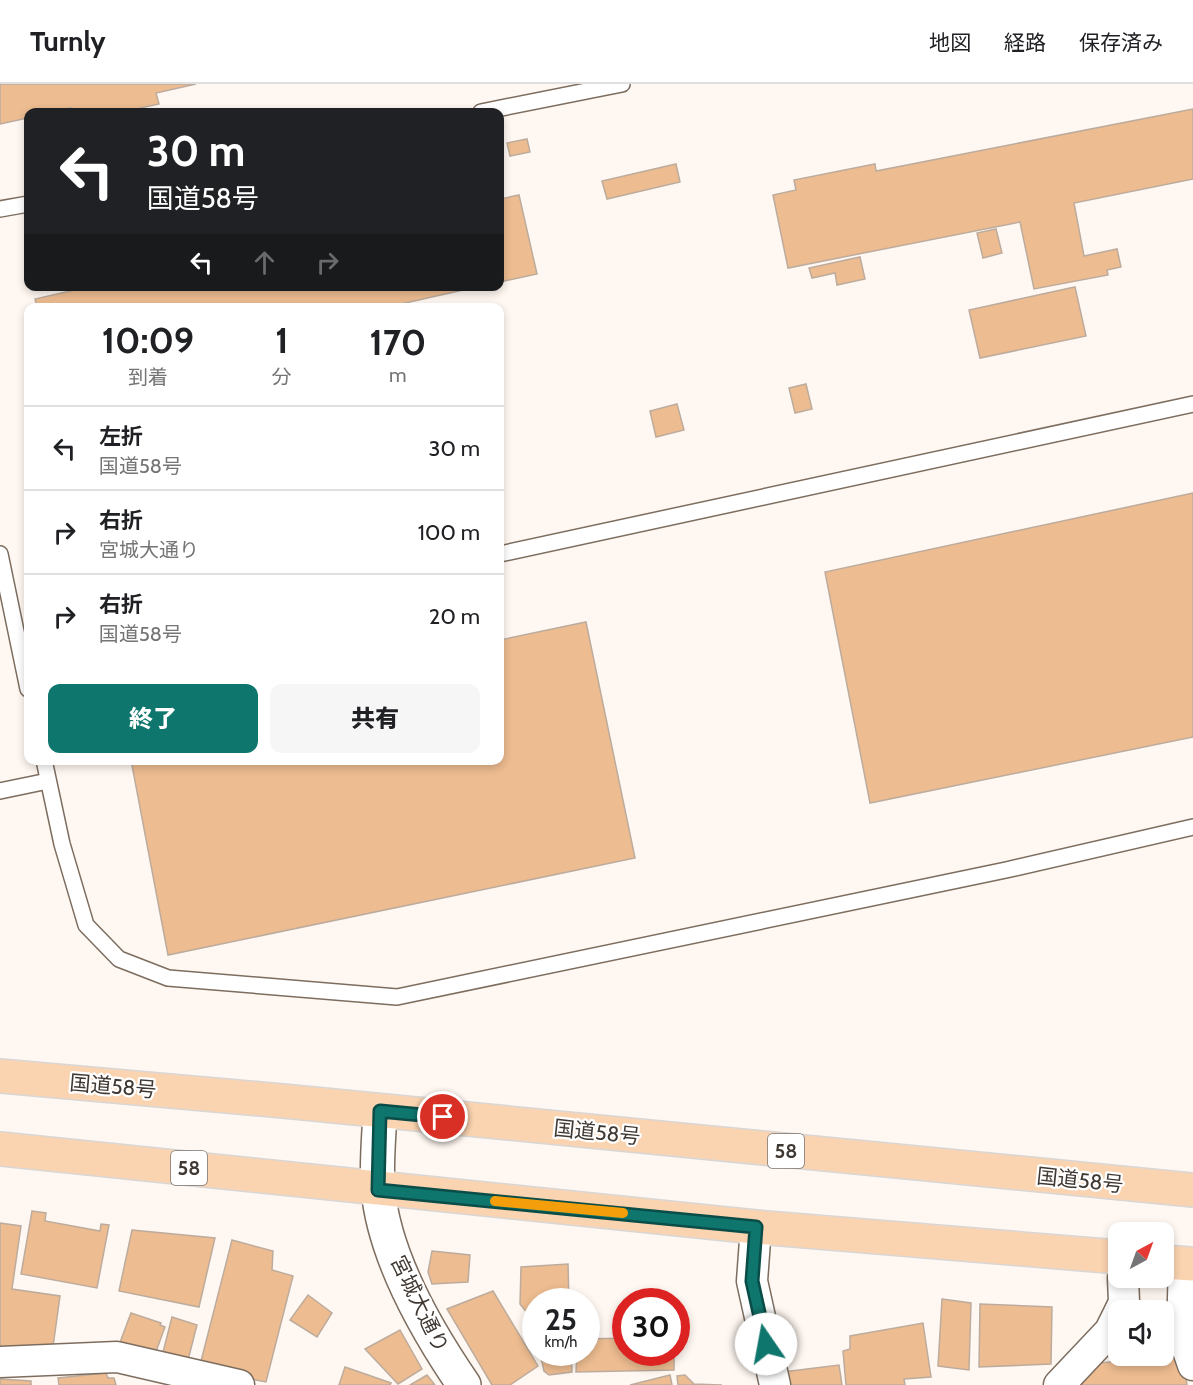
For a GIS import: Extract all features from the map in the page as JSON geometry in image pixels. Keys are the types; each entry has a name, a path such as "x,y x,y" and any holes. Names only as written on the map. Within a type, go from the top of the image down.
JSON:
{"highway":[{"name":"国道58号","path":"0,1076 1193,1190"},
{"name":"58","path":"0,1149 282,1177 378,1190 756,1227 1108,1256"}],"street":[{"name":"宮城大通り","path":"380,1111 378,1190 398,1268 442,1352 464,1385"},
{"path":"756,1227 752,1281 775,1385"},
{"path":"1180,1263 1182,1333 1193,1365"},
{"path":"1059,1385 1108,1333"},
{"path":"0,1362 117,1357 239,1385"}],"lane":[{"path":"501,108 622,84"},
{"path":"0,209 24,205"},
{"path":"504,553 1193,404"},
{"path":"0,554 24,652"},
{"path":"45,765 62,844 86,925 119,958 168,978 397,997 1006,870 1193,827"},
{"path":"0,791 48,781"}],"building":[{"path":"0,84 196,84 156,93 159,104 140,108 24,108 24,119 0,124"},
{"path":"1193,109 1193,179 1074,203 1084,256 1117,249 1121,267 1107,270 1108,275 1034,289 1020,222 788,268 773,195 796,190 794,180 875,164 876,171"},
{"path":"527,139 530,152 510,156 507,143"},
{"path":"676,164 680,182 607,199 602,181"},
{"path":"519,195 537,274 504,281 504,198"},
{"path":"996,229 1002,253 983,258 977,233"},
{"path":"860,257 865,279 837,285 835,273 812,278 809,268"},
{"path":"1075,287 1086,336 980,358 969,310"},
{"path":"70,291 459,291 405,303 36,303 35,299"},
{"path":"806,384 812,409 795,413 789,388"},
{"path":"677,404 684,430 656,437 650,411"},
{"path":"1193,493 1193,737 870,803 825,572"},
{"path":"586,622 635,858 168,955 132,765 504,765 504,639"},
{"path":"32,1211 46,1213 45,1221 100,1231 101,1224 109,1225 97,1288 21,1274"},
{"path":"0,1223 21,1226 12,1289 60,1296 52,1354 0,1347"},
{"path":"132,1230 215,1238 199,1307 119,1291"},
{"path":"232,1240 273,1251 272,1270 293,1276 266,1382 199,1369"},
{"path":"432,1251 470,1255 468,1282 432,1284 428,1272"},
{"path":"568,1264 569,1288 522,1288 522,1307 520,1304 521,1267"},
{"path":"493,1291 522,1339 522,1366 538,1366 510,1385 492,1385 447,1309"},
{"path":"308,1295 332,1313 317,1337 290,1320"},
{"path":"942,1299 971,1303 969,1370 938,1366"},
{"path":"980,1304 1052,1307 1051,1364 979,1367"},
{"path":"131,1313 161,1323 160,1325 165,1327 154,1357 119,1345"},
{"path":"172,1317 197,1325 187,1364 162,1356"},
{"path":"923,1323 931,1377 904,1379 905,1385 846,1385 843,1351 850,1349 850,1336"},
{"path":"400,1330 422,1369 398,1384 365,1349"},
{"path":"612,1338 612,1366 674,1366 674,1370 576,1372 576,1366 600,1366 600,1339"},
{"path":"1175,1346 1184,1364 1187,1385 1075,1385 1091,1364 1108,1362 1108,1366 1174,1366"},
{"path":"839,1365 842,1385 784,1385 783,1372"},
{"path":"543,1366 572,1366 572,1372 549,1375 544,1371"},
{"path":"345,1367 391,1383 390,1385 339,1385"},
{"path":"106,1373 108,1378 114,1378 116,1385 59,1385 58,1378"},
{"path":"427,1375 435,1385 410,1385"},
{"path":"670,1375 672,1385 630,1385"},
{"path":"685,1375 694,1384 722,1385 678,1385 677,1376"},
{"path":"0,1379 31,1381 31,1385 0,1385"}],"slow traffic":[{"path":"495,1201 623,1213"}],"route":[{"path":"443,1117 380,1111 378,1190 756,1227 752,1281 766,1344"}]}
